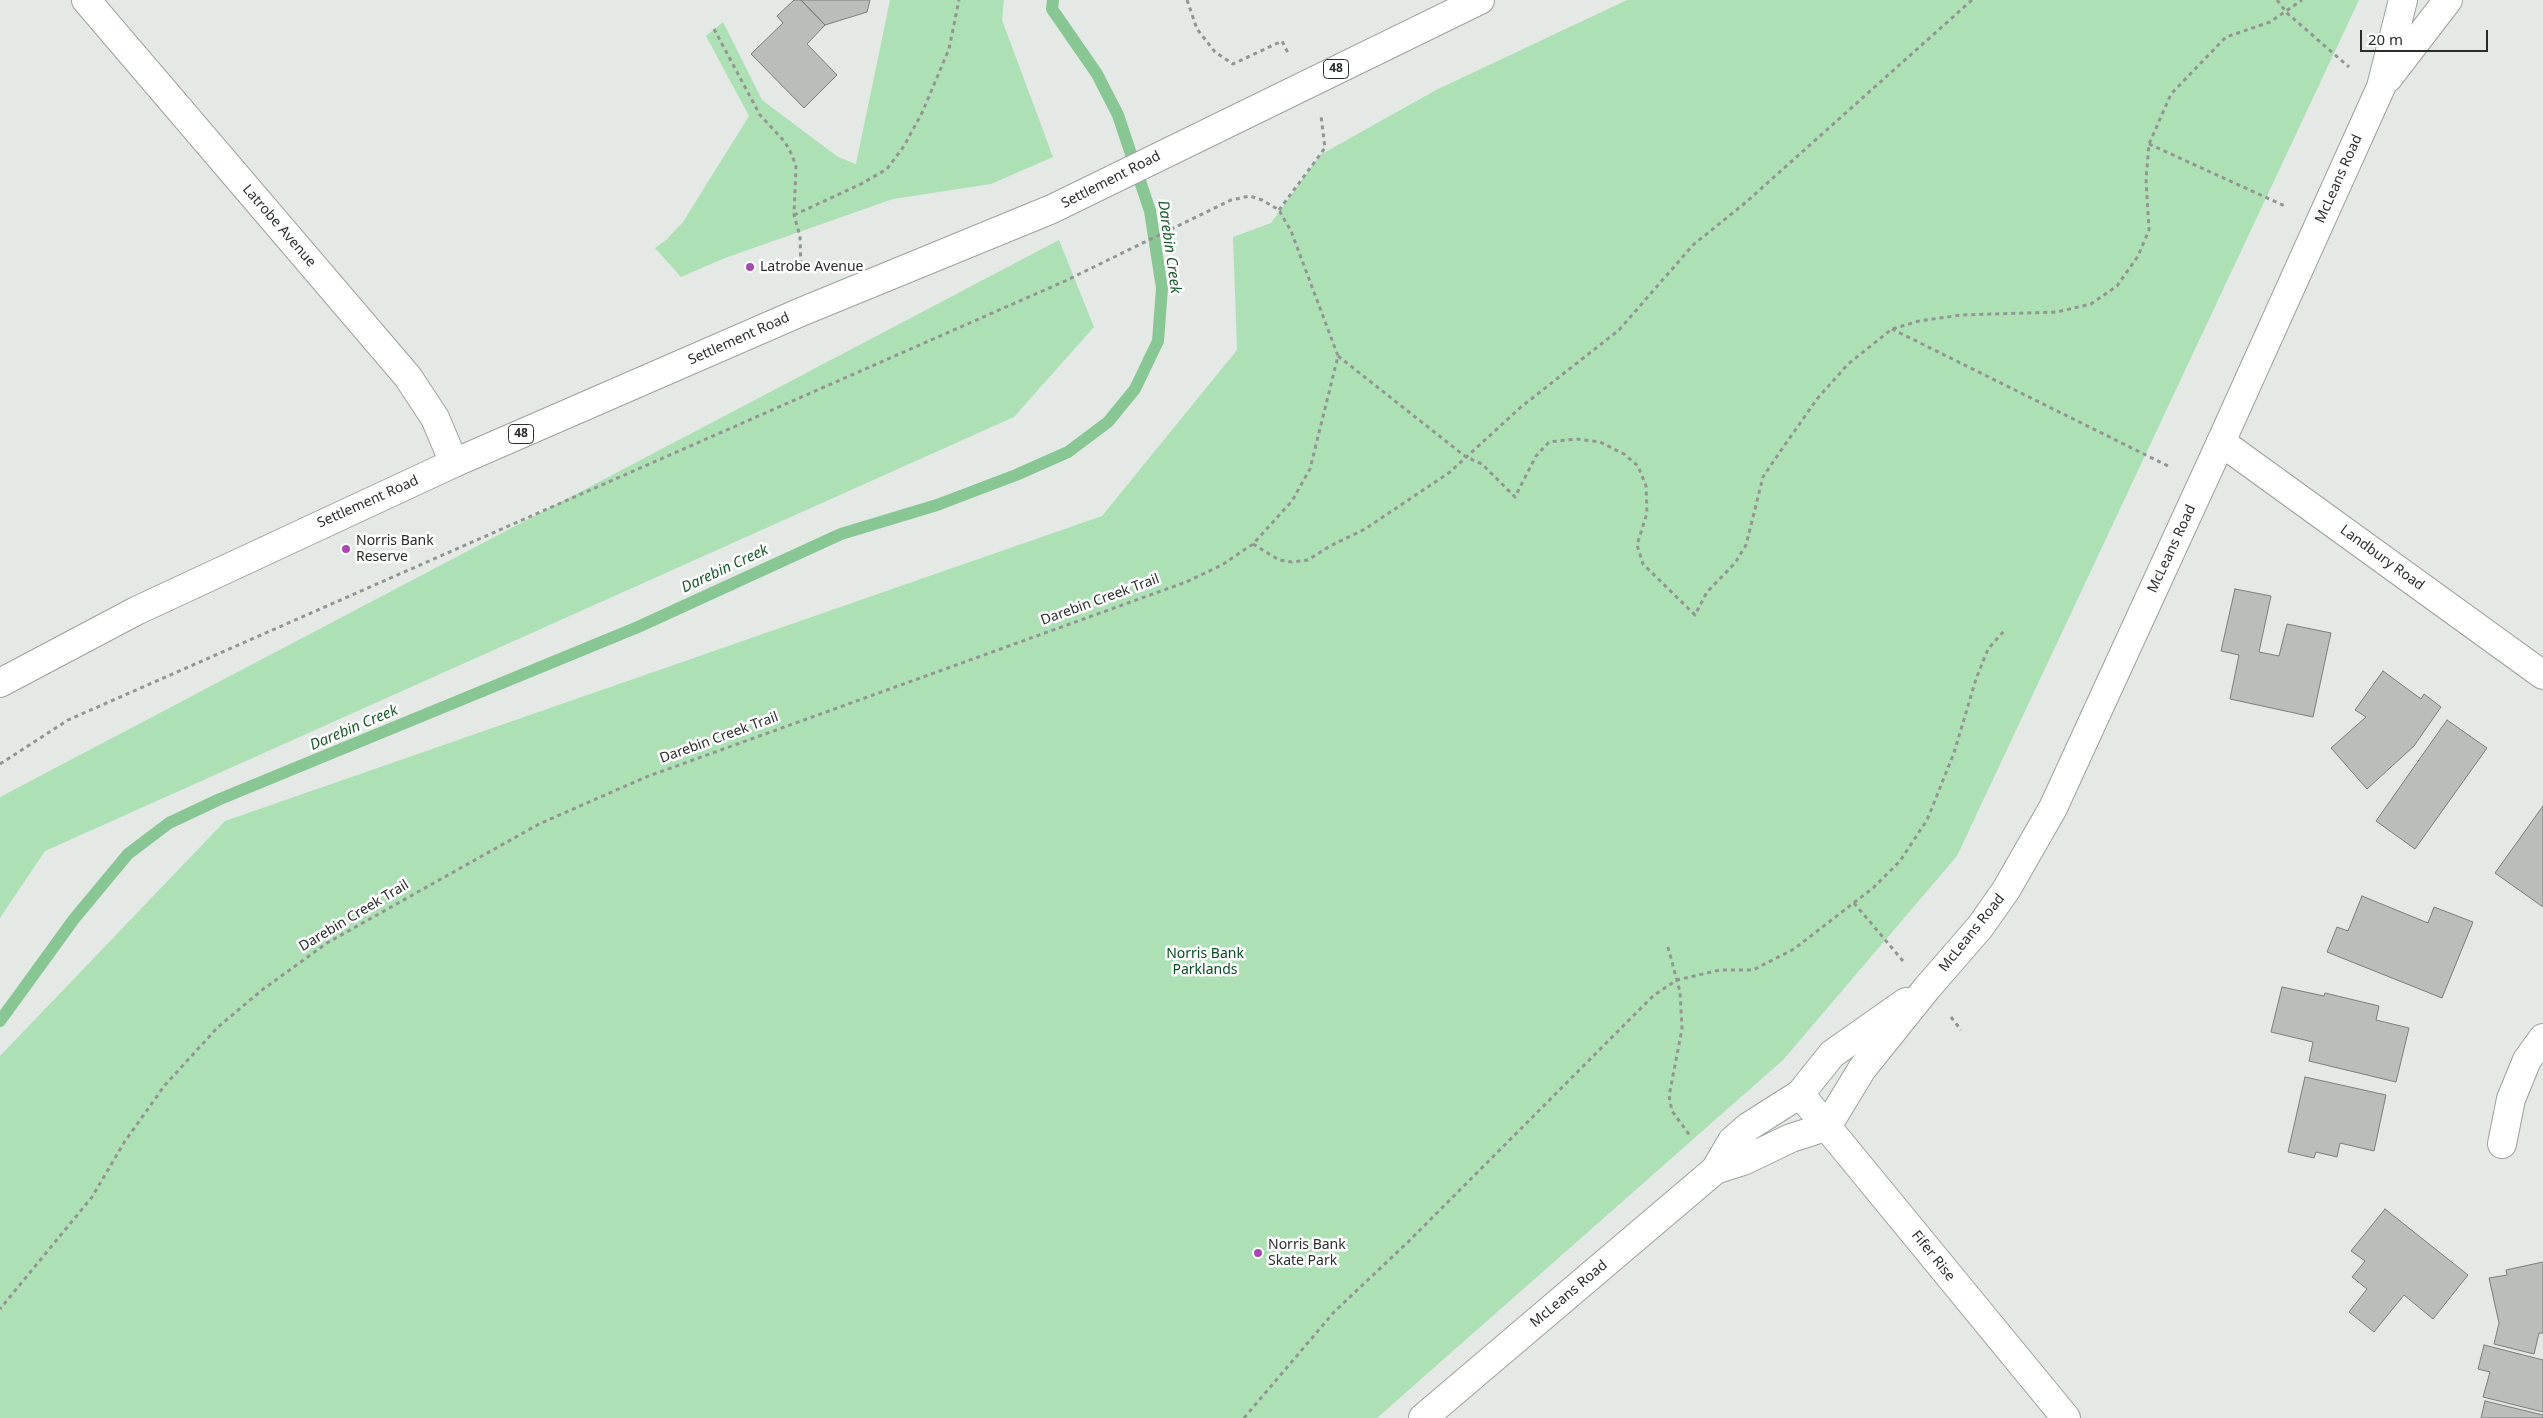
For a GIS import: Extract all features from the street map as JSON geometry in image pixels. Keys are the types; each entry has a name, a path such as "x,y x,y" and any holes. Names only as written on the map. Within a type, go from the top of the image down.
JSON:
{"street":[{"name":"Latrobe Avenue","path":"86,0 408,377 435,418 454,463"},
{"name":"Settlement Road","path":"0,683 145,607 454,463 802,312 1052,209 1480,0"},
{"name":"McLeans Road","path":"1715,1170 1743,1161 1791,1138 1816,1130 1825,1124 1840,1108 1862,1069 1927,988 1980,927 2006,890 2053,808 2222,442 2381,87 2403,0"},
{"name":"McLeans Road","path":"2381,87 2448,0"},
{"name":"Landbury Road","path":"2222,442 2543,675"},
{"name":"McLeans Road","path":"1423,1418 1715,1170 1732,1141 1748,1127 1800,1094 1832,1054 1927,988"},
{"path":"2502,1144 2511,1099 2527,1060 2543,1038"},
{"name":"Fifer Rise","path":"1800,1094 2066,1418"}],"path":[{"path":"794,215 861,184 887,169 904,146 922,112 948,49 960,0"},
{"path":"1187,0 1197,28 1214,52 1233,64 1282,41 1323,120 1324,148 1279,210"},
{"path":"1253,544 1279,560 1292,562 1308,560 1330,546 1365,529 1450,472 1520,407 1573,368 1619,330 1693,244 1744,203 1972,0"},
{"path":"2277,0 2287,13 2364,80 2381,87"},
{"path":"0,764 68,720 1066,281 1231,200 1250,196 1262,200 1279,210 1291,231 1338,356 1466,457 1482,464 1514,497 1536,456 1549,442 1576,439 1600,442 1624,454 1638,466 1646,486 1647,513 1637,545 1643,564 1695,615 1708,592 1735,562 1746,545 1764,478 1816,399 1848,364 1892,330 1919,321 1961,315 2057,312 2091,304 2117,286 2138,256 2149,230 2146,180 2149,144 2172,94 2205,56 2226,37 2270,22 2287,13 2302,0"},
{"path":"714,29 760,115 785,142 796,167 794,215 800,236 802,312"},
{"path":"2149,144 2320,222"},
{"path":"1892,330 2202,483"},
{"name":"Darebin Creek Trail","path":"0,1309 92,1197 125,1141 165,1085 218,1027 262,990 326,943 539,824 646,777 1186,582 1222,565 1253,544 1292,501 1310,469 1338,356"},
{"path":"1244,1418 1334,1312 1408,1242 1654,995 1677,980 1720,970 1753,970 1794,949 1854,902 1900,861 1927,820 1954,753 1976,678 1988,649 2005,630"},
{"path":"1854,902 1927,988"},
{"path":"1668,947 1680,992 1682,1029 1669,1096 1672,1110 1715,1170"}],"green space":[{"path":"890,0 1004,0 1002,20 1053,157 991,184 893,199 725,258 681,277 655,248 666,240 683,222 749,116 706,36 723,22 762,100 838,157 856,164"},
{"name":"Norris Bank Parklands","path":"1627,0 2359,0 1957,856 1783,1060 1377,1418 0,1418 0,1056 225,821 1102,516 1237,350 1233,237 1271,223 1320,155 1436,90"},
{"path":"1059,240 1094,327 1014,417 45,851 0,918 0,797"}],"building":[{"path":"794,0 801,0 825,25 807,44 837,75 804,108 751,54 783,23 777,16"},
{"path":"801,0 870,0 867,12 825,25"},
{"path":"2235,589 2271,596 2259,652 2279,656 2287,624 2331,633 2313,717 2230,699 2239,655 2221,651"},
{"path":"2383,671 2421,699 2424,694 2441,707 2414,746 2367,789 2331,748 2366,717 2355,710"},
{"path":"2447,720 2487,748 2415,849 2376,821"},
{"path":"2543,806 2543,907 2495,873"},
{"path":"2362,896 2428,923 2434,907 2473,922 2442,998 2327,952 2337,927 2348,931"},
{"path":"2282,987 2324,996 2325,993 2379,1006 2376,1020 2409,1028 2396,1082 2309,1061 2313,1042 2271,1032"},
{"path":"2305,1077 2386,1095 2374,1151 2340,1143 2337,1157 2316,1152 2314,1158 2288,1152"},
{"path":"2385,1209 2468,1275 2433,1319 2404,1295 2374,1332 2349,1312 2367,1289 2352,1277 2365,1261 2351,1251"},
{"path":"2543,1262 2543,1333 2539,1333 2534,1354 2494,1344 2499,1323 2489,1278 2507,1275 2506,1270"},
{"path":"2484,1345 2543,1360 2543,1412 2483,1397 2490,1372 2478,1369"},
{"path":"2485,1401 2543,1415 2543,1418 2481,1418"}],"waterway":[{"name":"Darebin Creek","path":"0,1021 74,919 128,854 169,823 220,799 638,627 841,534 937,505 1016,475 1068,452 1108,422 1135,389 1158,341 1162,288 1150,211 1118,115 1097,74 1052,9 1053,0"}],"place":[{"name":"Latrobe Avenue","path":"750,267"},
{"name":"Norris Bank Reserve","path":"346,549"},
{"name":"Norris Bank Skate Park","path":"1258,1253"}]}
